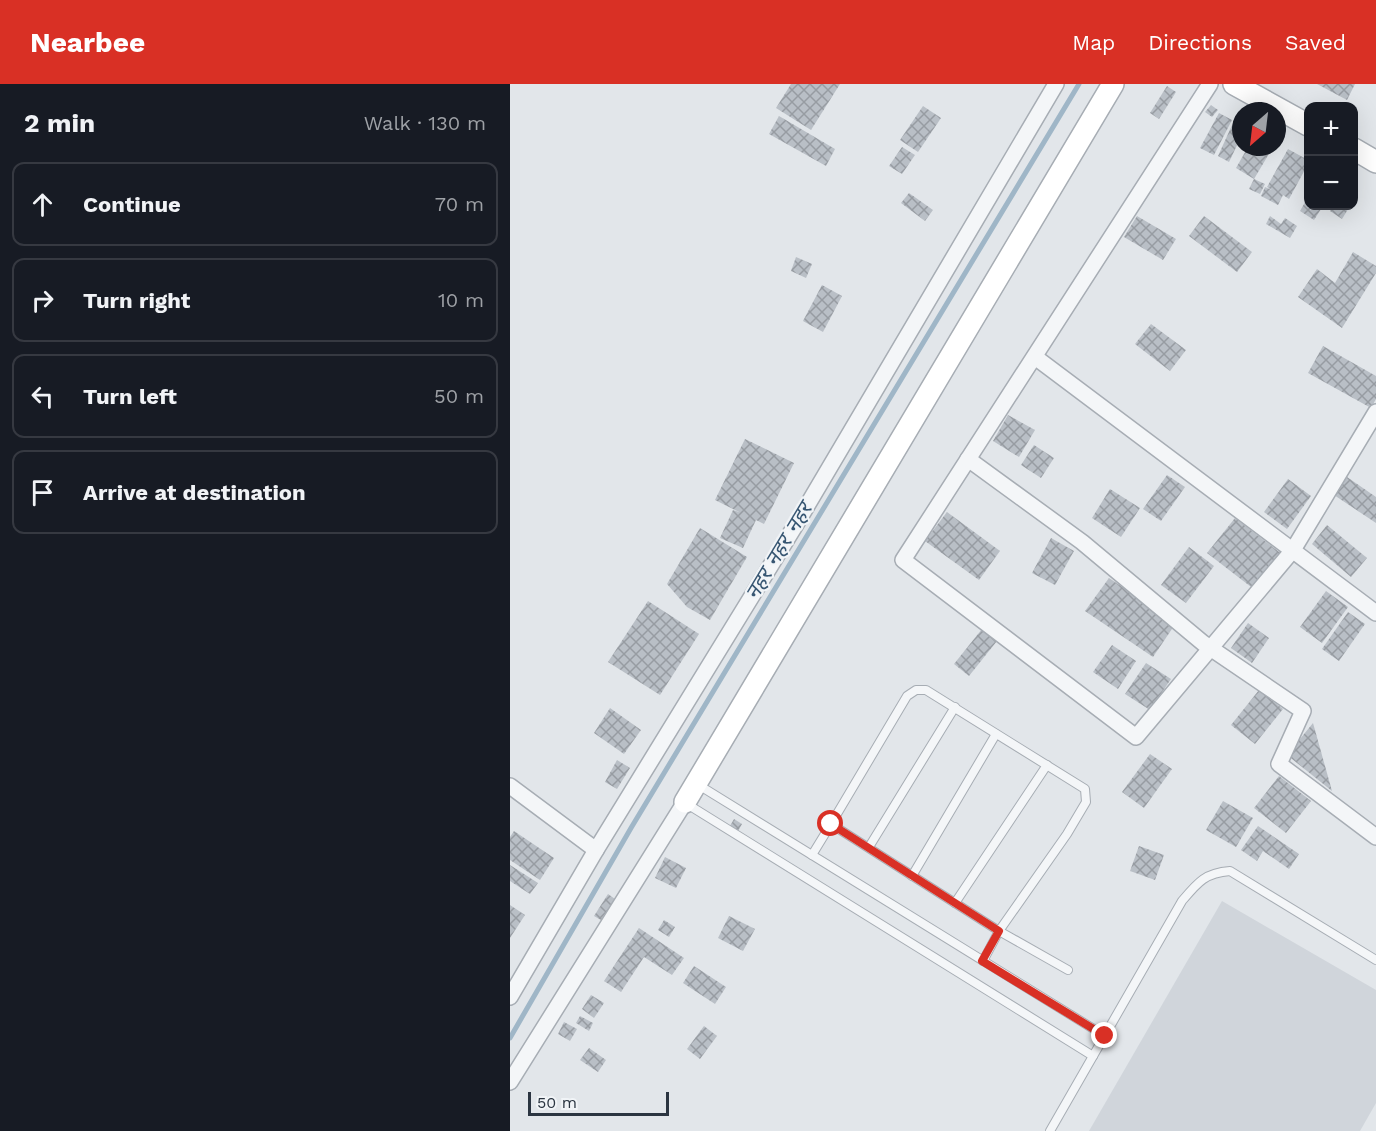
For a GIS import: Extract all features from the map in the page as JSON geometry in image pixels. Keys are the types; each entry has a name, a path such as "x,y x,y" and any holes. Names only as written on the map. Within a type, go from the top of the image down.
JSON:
{"street":[{"path":"510,997 596,850 792,531 1056,84"},
{"path":"510,1082 685,802 1113,84"},
{"path":"1210,84 903,560 1136,737 1293,550 1376,411"},
{"path":"1234,84 1304,123"},
{"path":"1358,153 1376,162"},
{"path":"1035,357 1376,613"},
{"path":"968,459 1082,542 1209,648 1304,711 1279,764 1376,837"},
{"path":"510,786 596,850"}],"lane":[{"path":"812,855 907,696 916,690 926,690 955,707 1085,789 1086,802 1067,834 999,931 982,961"},
{"path":"869,848 955,707"},
{"path":"912,876 996,734"},
{"path":"955,903 1047,765"},
{"path":"696,783 1105,1036"},
{"path":"685,802 1093,1056"},
{"path":"831,824 999,931 1068,970"},
{"path":"1050,1131 1182,901 1196,884 1212,872 1230,871 1376,960"}],"shaded area":[{"path":"1222,901 1376,990 1376,1103 1360,1131 1089,1131"}],"building":[{"path":"791,84 840,84 811,130 776,108"},
{"path":"1317,84 1355,84 1347,100"},
{"path":"1167,86 1176,92 1159,119 1150,113"},
{"path":"1211,105 1218,110 1212,117 1205,112"},
{"path":"923,106 941,118 918,152 900,140"},
{"path":"1219,113 1232,120 1214,155 1200,148"},
{"path":"779,116 835,149 826,166 769,134"},
{"path":"1232,125 1232,156 1229,162 1218,156"},
{"path":"902,147 915,155 902,174 889,166"},
{"path":"1288,149 1304,158 1304,171 1289,199 1283,195 1278,205 1261,196 1265,187 1272,190 1267,187"},
{"path":"1243,156 1268,156 1254,179 1236,168"},
{"path":"1254,179 1265,184 1260,194 1249,189"},
{"path":"909,193 933,210 925,221 901,203"},
{"path":"1304,204 1304,210 1320,210 1314,220 1300,211"},
{"path":"1331,210 1348,210 1342,219"},
{"path":"1137,216 1176,239 1163,260 1124,237"},
{"path":"1204,216 1252,252 1237,272 1189,236"},
{"path":"1270,216 1281,224 1285,218 1297,226 1290,238 1266,224"},
{"path":"1353,252 1376,266 1376,273 1342,328 1298,297 1317,269 1335,283"},
{"path":"796,257 812,264 806,278 791,271"},
{"path":"822,285 842,296 823,332 803,321"},
{"path":"1151,324 1186,350 1170,371 1135,344"},
{"path":"1323,346 1376,376 1376,399 1371,408 1308,373"},
{"path":"1008,415 1035,430 1019,457 993,441"},
{"path":"745,439 794,463 764,524 756,520 743,548 720,538 733,510 739,512 715,500"},
{"path":"1034,445 1054,458 1041,478 1021,465"},
{"path":"1167,475 1185,487 1161,521 1143,509"},
{"path":"1347,477 1376,497 1376,523 1334,495"},
{"path":"1288,479 1311,496 1287,529 1264,512"},
{"path":"1110,489 1140,508 1121,537 1092,518"},
{"path":"947,512 1000,551 979,580 925,541"},
{"path":"1235,518 1283,555 1255,590 1207,553"},
{"path":"1327,525 1367,558 1351,577 1312,544"},
{"path":"700,528 747,557 710,620 687,607 667,584"},
{"path":"1051,538 1074,551 1055,585 1032,573"},
{"path":"1189,547 1214,566 1186,603 1161,585"},
{"path":"1109,578 1176,623 1153,657 1085,611"},
{"path":"1326,591 1348,607 1322,643 1300,627"},
{"path":"648,601 699,634 660,695 608,662"},
{"path":"1348,612 1365,624 1339,661 1322,649"},
{"path":"1248,623 1269,638 1252,663 1231,648"},
{"path":"982,629 997,641 969,676 954,664"},
{"path":"1112,645 1136,661 1118,689 1093,672"},
{"path":"1146,663 1171,679 1150,710 1125,694"},
{"path":"1259,690 1283,709 1255,744 1231,725"},
{"path":"610,708 641,730 624,754 594,733"},
{"path":"1313,723 1332,791 1287,755"},
{"path":"1150,754 1172,769 1144,808 1122,792"},
{"path":"617,760 630,768 617,789 605,782"},
{"path":"1279,776 1311,801 1286,833 1254,808"},
{"path":"1223,801 1253,818 1236,847 1206,830"},
{"path":"734,819 742,824 738,831 730,826"},
{"path":"1258,826 1299,854 1289,869 1263,851 1257,861 1241,850"},
{"path":"514,831 554,858 540,880 510,860 510,837"},
{"path":"1139,846 1164,855 1155,880 1130,871"},
{"path":"665,857 686,868 676,888 655,878"},
{"path":"510,865 538,883 530,894 510,881"},
{"path":"608,894 615,899 601,920 594,916"},
{"path":"510,905 525,915 510,938"},
{"path":"729,916 755,929 743,951 718,938"},
{"path":"664,920 675,927 669,937 658,930"},
{"path":"639,928 684,958 672,975 644,957 621,992 604,981"},
{"path":"694,966 726,987 715,1004 683,983"},
{"path":"591,995 604,1003 594,1018 582,1009"},
{"path":"580,1016 593,1023 589,1031 576,1023"},
{"path":"564,1022 577,1029 570,1041 558,1034"},
{"path":"704,1026 717,1036 700,1059 687,1049"},
{"path":"589,1048 606,1060 598,1072 580,1060"}],"waterway":[{"name":"नहर नहर नहर","path":"510,1038 631,828 1079,84"}],"route":[{"path":"831,824 999,931 982,961 1105,1036"}]}
